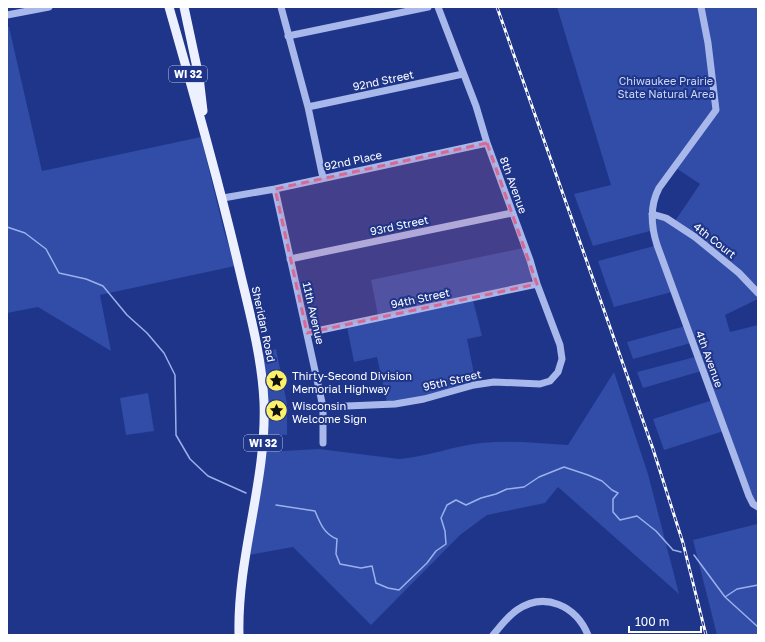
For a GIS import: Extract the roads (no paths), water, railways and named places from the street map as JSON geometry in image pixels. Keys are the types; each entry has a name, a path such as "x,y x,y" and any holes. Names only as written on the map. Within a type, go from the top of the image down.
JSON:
{"main road":[{"name":"Sheridan Road","path":"169,7 223,198 253,327 262,374 264,402 263,449 257,492 241,580 238,635"},
{"name":"Sheridan Road","path":"184,7 199,77 207,140"}],"street":[{"path":"7,15 49,7"},
{"path":"281,7 308,107 323,178"},
{"path":"288,36 428,7"},
{"name":"8th Avenue","path":"438,7 476,106 487,142 560,345 562,358 558,372"},
{"path":"652,214 655,195 659,188 716,110 709,49 701,7"},
{"name":"92nd Street","path":"308,107 463,74"},
{"name":"92nd Place","path":"223,198 275,189 487,142"},
{"name":"11th Avenue","path":"275,189 323,407 323,443"},
{"name":"93rd Street","path":"290,259 512,213"},
{"name":"4th Court","path":"652,214 666,218 695,237 739,273 758,293"},
{"name":"4th Avenue","path":"652,214 652,231 657,245 748,496 753,504 758,507"},
{"name":"94th Street","path":"307,333 537,284"},
{"name":"95th Street","path":"323,407 395,404 474,385 494,382 540,384 550,381 558,372"},
{"path":"493,635 516,610 528,604 540,602 560,604 569,609 585,627 588,635"}],"waterway":[{"path":"7,227 25,233 46,249 59,273 86,279 103,286 127,315 147,333 164,353 175,375 176,435 190,459 208,476 246,493"},
{"path":"276,505 315,511 326,531 337,539 336,554 340,564 361,568 372,566 376,583 388,588 399,590 427,563 436,551 446,544 445,531 441,518 447,505 456,500 466,505 507,489 524,487 539,477 564,467 602,481 618,493 613,499 613,512 620,520 637,516 656,531 673,550 681,552"},
{"path":"694,555 725,597 758,627"},
{"path":"725,597 737,589 758,585"}],"railway":[{"path":"497,7 653,449 683,543 706,635"}],"place":[{"name":"Thirty-Second Division Memorial Highway","path":"276,381"},
{"name":"Wisconsin Welcome Sign","path":"276,411"}],"park label":[{"name":"Chiwaukee Prairie State Natural Area","path":"666,86"}]}
